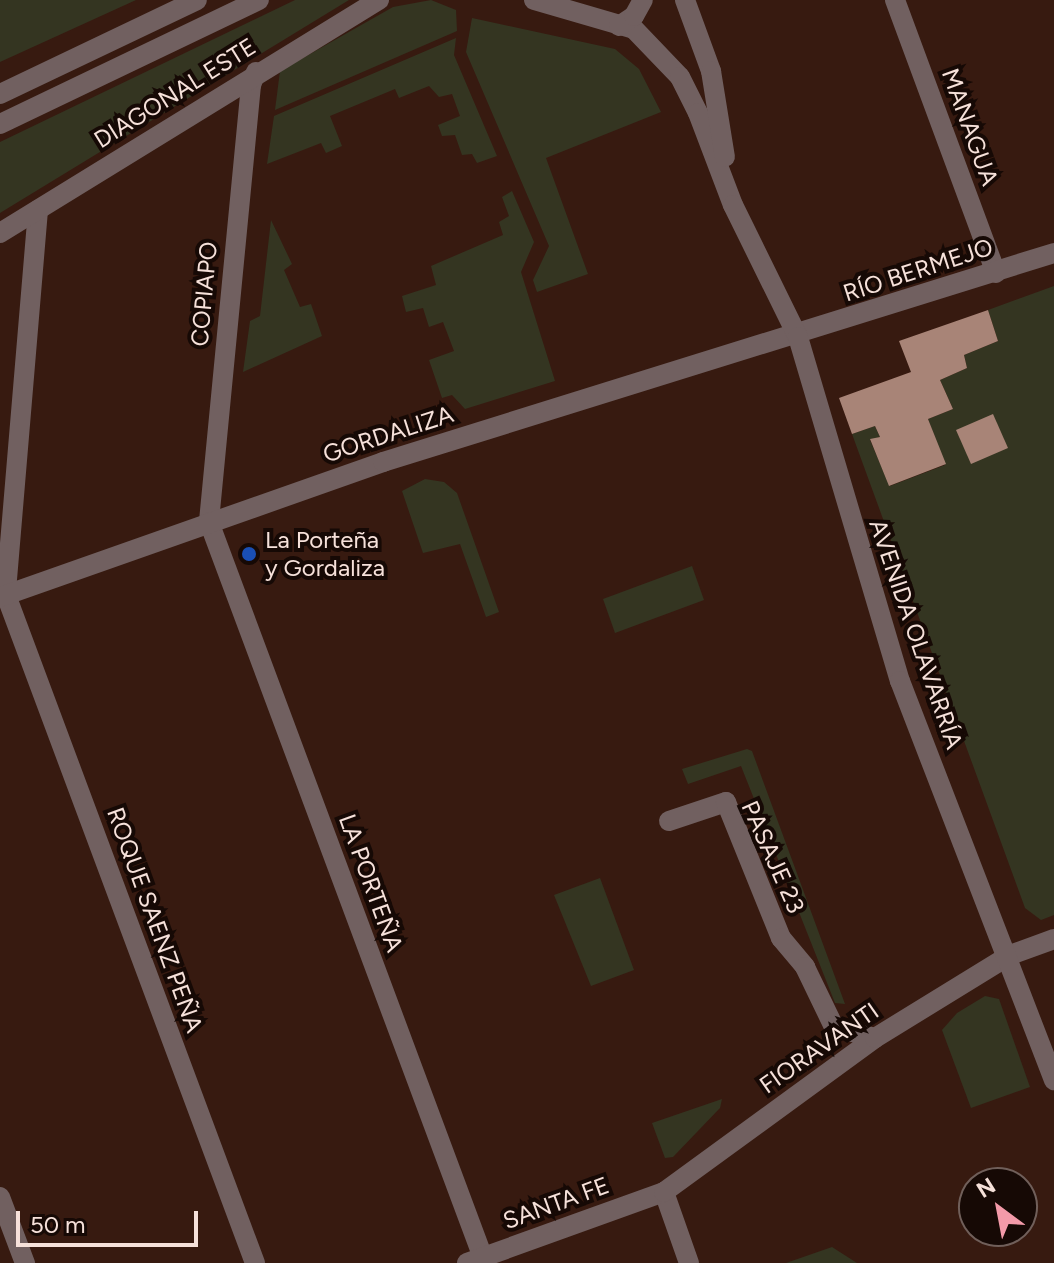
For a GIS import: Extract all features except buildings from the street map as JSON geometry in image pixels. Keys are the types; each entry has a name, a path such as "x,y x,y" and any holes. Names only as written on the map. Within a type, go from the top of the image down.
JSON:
{"street":[{"path":"0,94 197,0"},
{"path":"0,124 259,0"},
{"name":"DIAGONAL ESTE","path":"0,233 256,72 379,0"},
{"path":"544,3 627,28 643,0"},
{"name":"AVENIDA OLAVARRÍA","path":"685,0 711,71 733,205"},
{"name":"MANAGUA","path":"895,0 996,273"},
{"name":"AVENIDA OLAVARRÍA","path":"627,28 680,77 733,205 798,337 900,681 1010,955 1054,1080"},
{"name":"COPIAPO","path":"209,522 251,85 256,72"},
{"path":"3,596 38,210"},
{"name":"RÍO BERMEJO","path":"798,337 1054,253"},
{"name":"GORDALIZA","path":"3,596 209,522 629,384 798,337"},
{"name":"LA PORTEÑA","path":"209,522 478,1261"},
{"name":"ROQUE SAENZ PEÑA","path":"3,596 255,1263"},
{"name":"PASAJE 23","path":"669,821 726,802 781,938 805,967 834,1027 875,1038"},
{"name":"FIORAVANTI","path":"664,1192 875,1038 1010,955 1054,939"},
{"path":"664,1192 689,1263"},
{"name":"SANTA FE","path":"478,1261 664,1192"},
{"path":"0,1197 25,1263"}],"green space":[{"path":"0,0 136,0 0,62"},
{"path":"295,0 349,0 0,213 0,142"},
{"path":"431,0 456,10 457,31 275,110 280,71 393,7"},
{"path":"472,18 615,49 639,69 661,112 546,158 588,274 537,292 533,280 549,246 466,52"},
{"path":"456,38 454,55 497,156 477,163 472,154 462,155 455,135 442,136 438,125 460,116 452,94 439,97 429,86 399,98 395,89 330,116 342,146 326,153 321,143 267,164 274,116"},
{"path":"512,191 534,242 521,272 555,381 465,409 452,395 442,398 429,360 454,351 443,322 429,327 423,308 406,312 402,296 436,285 431,266 503,235 499,222 509,216 502,197"},
{"path":"271,220 292,264 284,270 300,307 311,304 322,336 243,372 250,321 260,316"},
{"path":"1054,286 1054,915 1041,920 1025,908 852,434 875,426 880,437 870,440 890,486 945,465 928,419 953,409 940,380 967,368 964,355 998,341 988,310"},
{"path":"425,479 444,482 457,493 499,612 486,617 460,544 423,553 402,491"},
{"path":"692,566 704,600 615,633 603,599"},
{"path":"747,749 752,751 845,1004 835,1003 741,766 688,784 682,769"},
{"path":"600,878 634,970 591,986 554,895"},
{"path":"985,996 999,999 1030,1087 971,1108 942,1030 957,1013"},
{"path":"722,1099 720,1108 673,1157 665,1158 652,1123"},
{"path":"832,1247 857,1263 786,1263"}],"place":[{"name":"La Porteña y Gordaliza","path":"249,554"}]}
